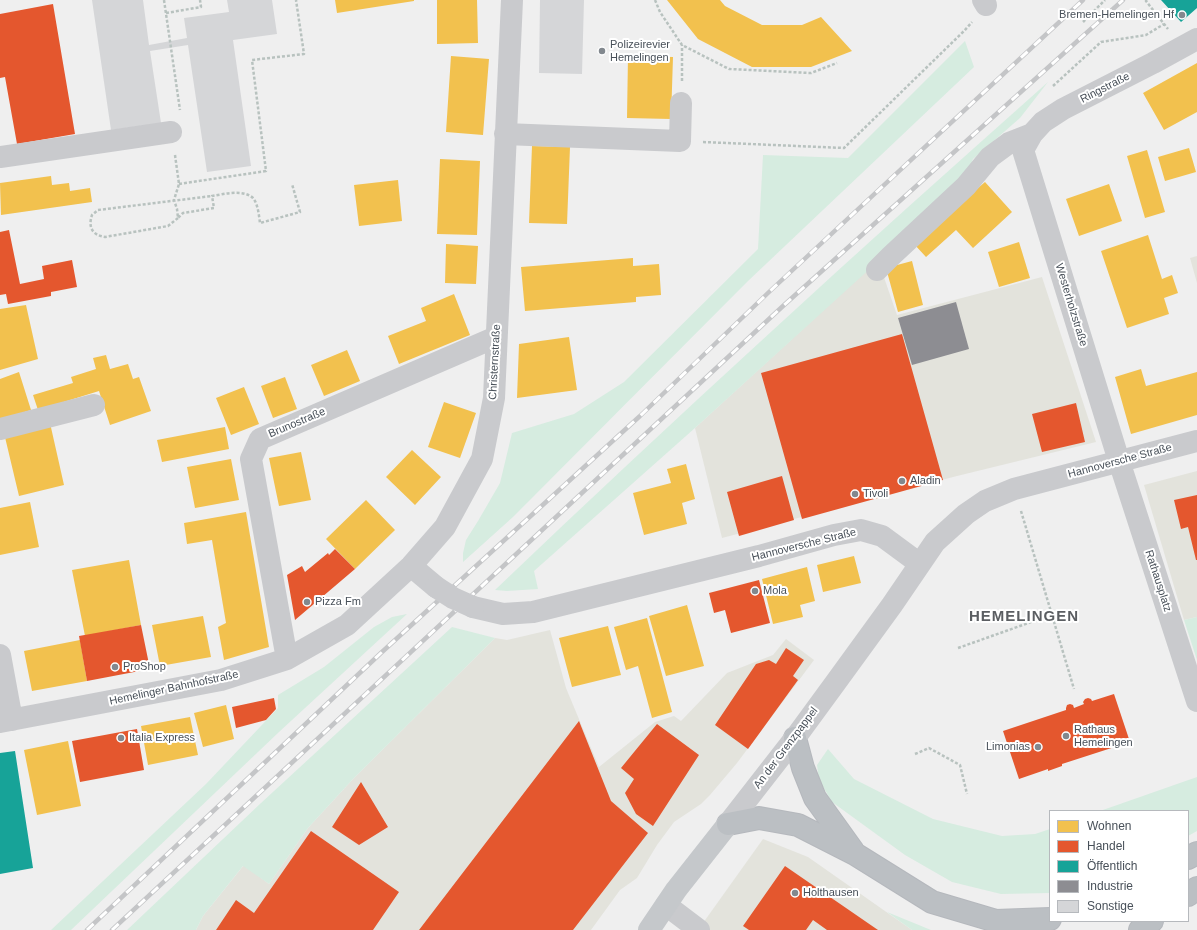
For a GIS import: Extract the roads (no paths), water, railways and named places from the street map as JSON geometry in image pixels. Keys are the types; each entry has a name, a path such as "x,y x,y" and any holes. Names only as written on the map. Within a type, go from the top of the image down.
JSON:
{"highway":[{"path":"795,738 803,768 815,798 855,854"},
{"path":"728,824 759,818 798,825 855,854 932,902 996,921 1049,919"},
{"path":"1189,894 1197,888"},
{"path":"1140,930 1151,922"}],"main road":[{"name":"An der Grenzpappel","path":"649,930 676,890 728,824"}],"street":[{"name":"Christernstraße","path":"411,566 446,527 482,459 494,398 512,0"},
{"name":"Ringstraße","path":"1028,142 1043,122 1063,109 1189,43"},
{"path":"505,134 680,142 681,102"},
{"path":"0,157 171,132"},
{"path":"877,270 966,186 990,157 1009,143 1028,142"},
{"name":"Westerholzstraße","path":"1028,142 1119,461"},
{"name":"Brunostraße","path":"287,659 251,459 260,439 496,337"},
{"path":"0,429 94,405"},
{"name":"Hannoversche Straße","path":"411,566 436,587 453,598 473,607 503,614 533,612 759,556 834,535 861,530 882,536 920,564 935,542 966,514 985,501 1014,489 1197,441"},
{"name":"Rathausplatz","path":"1119,461 1197,701"},
{"name":"An der Grenzpappel","path":"728,824 795,738 920,564"},
{"name":"Hemelinger Bahnhofstraße","path":"6,721 220,680 287,659 347,625 411,566"},
{"path":"0,656 6,721"},
{"path":"666,905 699,930"}],"railway":[{"path":"87,930 382,652 640,416 769,292 1083,0"},
{"path":"112,930 783,306 1123,0"}],"place":[{"name":"Bremen-Hemelingen Hf","path":"1182,15"},
{"name":"Polizeirevier Hemelingen","path":"602,51"},
{"name":"Aladin","path":"902,481"},
{"name":"Tivoli","path":"855,494"},
{"name":"Mola","path":"755,591"},
{"name":"Pizza Fm","path":"307,602"},
{"name":"ProShop","path":"115,667"},
{"name":"Rathaus Hemelingen","path":"1066,736"},
{"name":"Italia Express","path":"121,738"},
{"name":"Limonias","path":"1038,747"},
{"name":"Holthausen","path":"795,893"}],"district":[{"name":"HEMELINGEN","path":"1024,617"}]}
